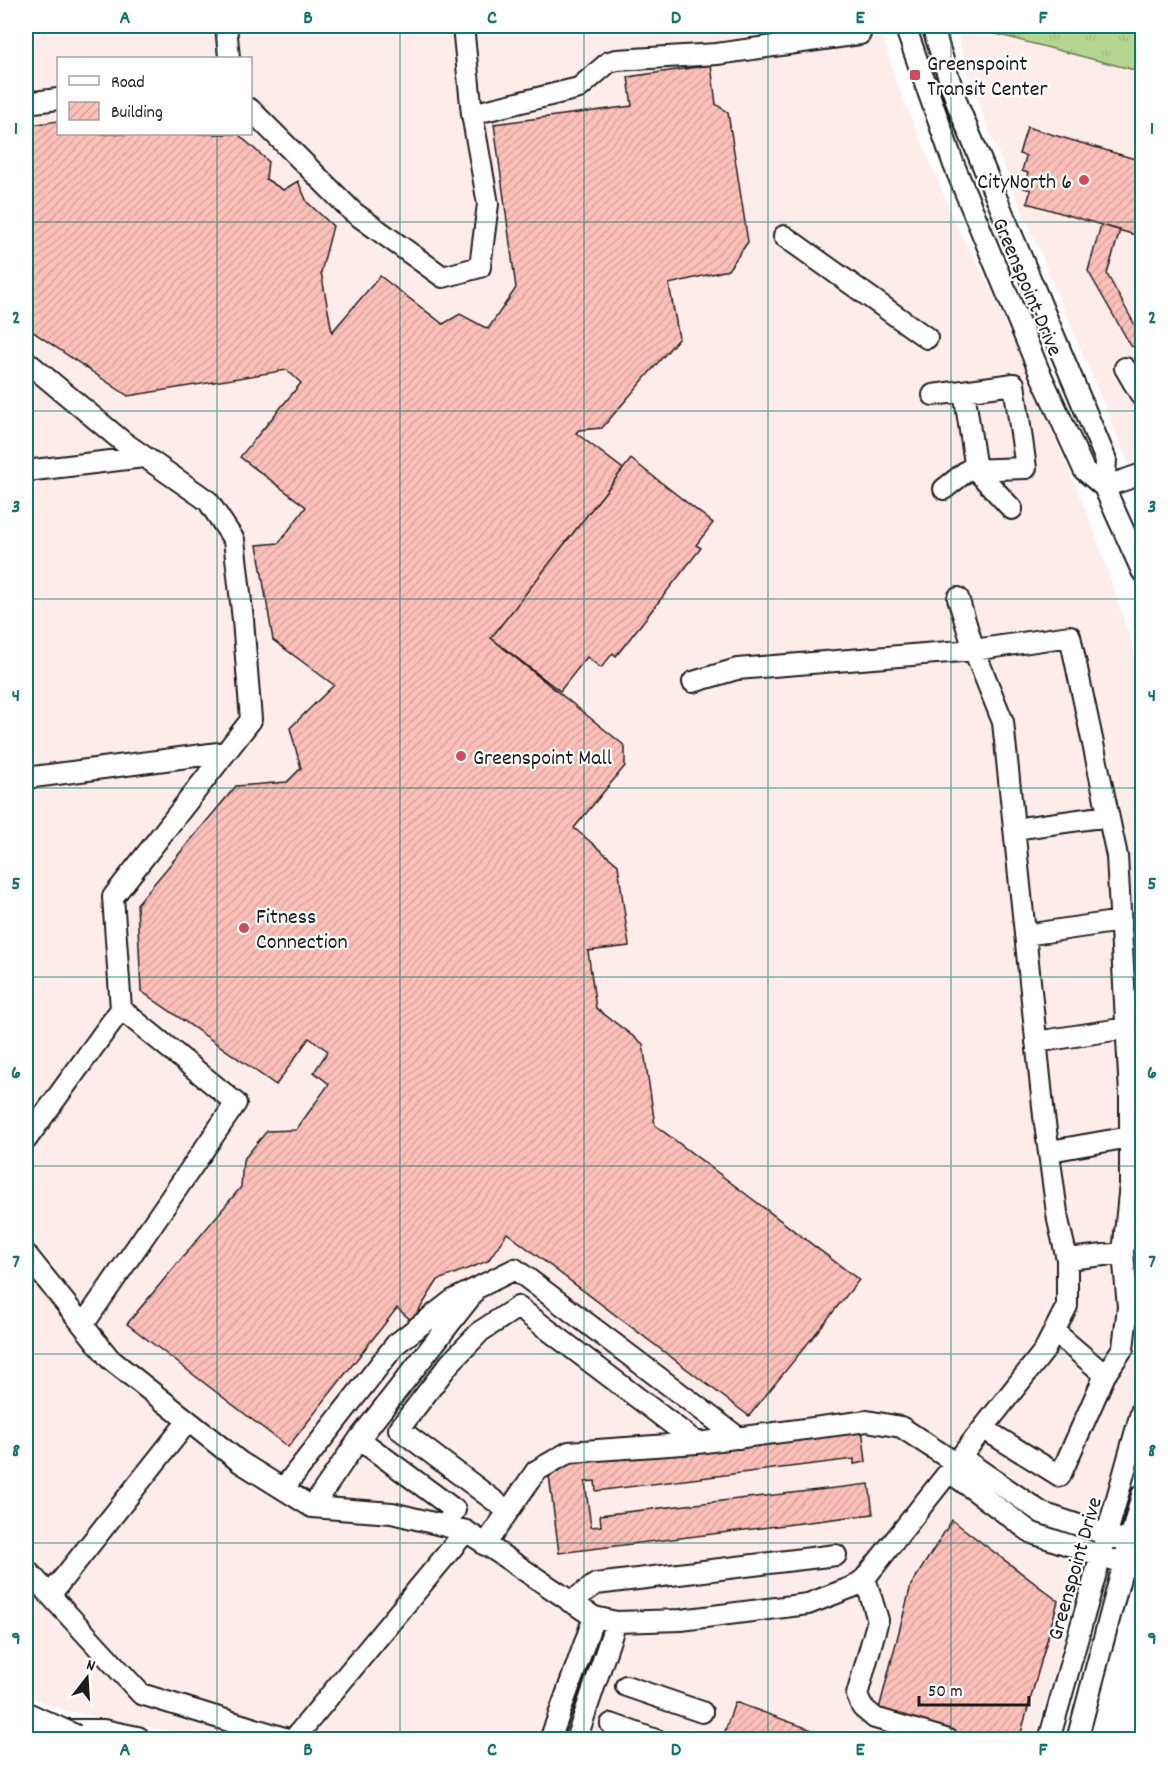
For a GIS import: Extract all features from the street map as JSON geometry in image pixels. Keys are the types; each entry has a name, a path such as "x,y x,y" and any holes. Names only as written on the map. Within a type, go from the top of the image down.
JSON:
{"highway":[{"path":"26,1718 74,1740"}],"main road":[{"path":"26,1734 103,1733 137,1740"}],"street":[{"path":"226,26 229,57"},
{"path":"252,111 353,212 443,277 480,267 488,204 472,114 464,26"},
{"name":"Greenspoint Drive","path":"905,26 958,175 1039,371 1084,470 1104,486 1143,571"},
{"name":"Greenspoint Drive","path":"932,26 958,106 1106,460 1104,486"},
{"path":"472,114 579,88 609,62 618,60 717,54 860,34"},
{"path":"26,103 57,99"},
{"path":"784,236 927,338"},
{"path":"26,360 144,457 208,501 234,540 251,720 113,897 121,1009 26,1140"},
{"path":"1125,368 1143,397"},
{"path":"933,395 1014,384 1026,468 968,470 944,489"},
{"path":"964,391 976,470 1012,508"},
{"path":"26,471 144,457"},
{"path":"1104,486 1143,474"},
{"path":"27,1262 111,1359 240,1462 312,1507 392,1513 466,1531 594,1617 616,1622 681,1620 808,1604 855,1586 865,1578 957,1465 1044,1352 1067,1306 1067,1259 1058,1220 1036,1042 1003,722 974,650 958,598"},
{"path":"693,682 736,669 974,650 1070,636 1117,856 1127,1028 1130,1137 1130,1184 1123,1253 1128,1307 1123,1348 1105,1375 1060,1476 984,1429"},
{"path":"26,778 226,752"},
{"path":"1014,829 1108,816"},
{"path":"1025,934 1120,921"},
{"path":"84,1326 236,1103 121,1009"},
{"path":"1036,1042 1127,1028"},
{"path":"1050,1150 1130,1137"},
{"path":"1067,1259 1123,1253"},
{"path":"283,1489 396,1344 453,1300 515,1269 739,1438"},
{"path":"312,1507 359,1439 478,1288"},
{"path":"508,1511 399,1429 450,1363 480,1331 518,1307 697,1443"},
{"path":"1055,1332 1105,1375"},
{"name":"Greenspoint Drive","path":"1049,1740 1143,1410"},
{"path":"50,1594 188,1420"},
{"path":"485,1545 536,1471 569,1452 697,1443 867,1420 901,1427 957,1465 1042,1513 1136,1544"},
{"path":"359,1439 455,1510 445,1526"},
{"path":"957,1465 1032,1533 1133,1566"},
{"path":"1077,1740 1133,1566 1143,1495"},
{"path":"26,1569 141,1694 292,1740 466,1531"},
{"path":"570,1602 596,1584 836,1555"},
{"path":"865,1578 878,1620 857,1695 862,1707 875,1718 950,1740"},
{"path":"550,1740 594,1617"},
{"path":"576,1740 616,1622"},
{"path":"626,1686 702,1712"},
{"path":"612,1724 656,1740"}],"shaded area":[{"path":"26,26 880,26 896,82 958,229 985,276 1095,534 1142,674 1142,1358 1108,1494 1087,1509 1076,1562 1080,1582 1035,1739 196,1740 174,1732 63,1710 26,1696"},
{"path":"956,26 965,26 1142,72 1142,495 987,126 964,63"}],"green space":[{"path":"965,26 1142,26 1142,72"}],"building":[{"name":"Greenspoint Mall","path":"711,65 716,104 728,113 748,242 728,270 669,284 679,338 602,428 579,430 576,433 623,469 491,638 625,746 625,766 574,828 618,865 629,946 588,951 596,1008 643,1044 655,1125 859,1280 749,1416 507,1233 488,1261 438,1280 412,1321 397,1308 288,1447 127,1324 241,1187 243,1160 267,1131 296,1130 329,1084 314,1072 328,1051 309,1038 276,1085 141,991 137,904 236,786 287,782 301,768 290,728 334,685 273,640 257,545 279,543 306,507 240,457 301,383 287,370 128,396 26,327 26,130 31,125 57,121 57,135 239,135 268,161 266,179 283,190 298,181 307,202 333,226 321,272 332,332 380,276 443,324 460,314 488,329 516,288 494,124 632,106 628,77"},
{"name":"CityNorth 6","path":"1027,127 1142,161 1142,237 1027,203 1031,190 1024,188 1028,173 1022,171 1026,156 1019,154"},
{"path":"1101,225 1120,230 1107,274 1136,327 1134,337 1142,339 1142,350 1131,346 1088,271"},
{"path":"631,459 713,523 696,545 701,548 616,656 613,653 601,668 587,657 560,691 491,638"},
{"path":"862,1428 866,1462 854,1464 854,1459 596,1491 595,1481 585,1482 591,1527 601,1526 600,1515 869,1484 873,1514 559,1553 548,1467"},
{"path":"952,1520 1058,1601 1019,1740 980,1740 879,1709 911,1585"},
{"path":"735,1702 834,1738 834,1740 722,1740"}],"place":[{"name":"Greenspoint Transit Center","path":"915,75"},
{"name":"CityNorth 6","path":"1084,180"},
{"name":"Greenspoint Mall","path":"461,756"},
{"name":"Fitness Connection","path":"244,928"}]}
